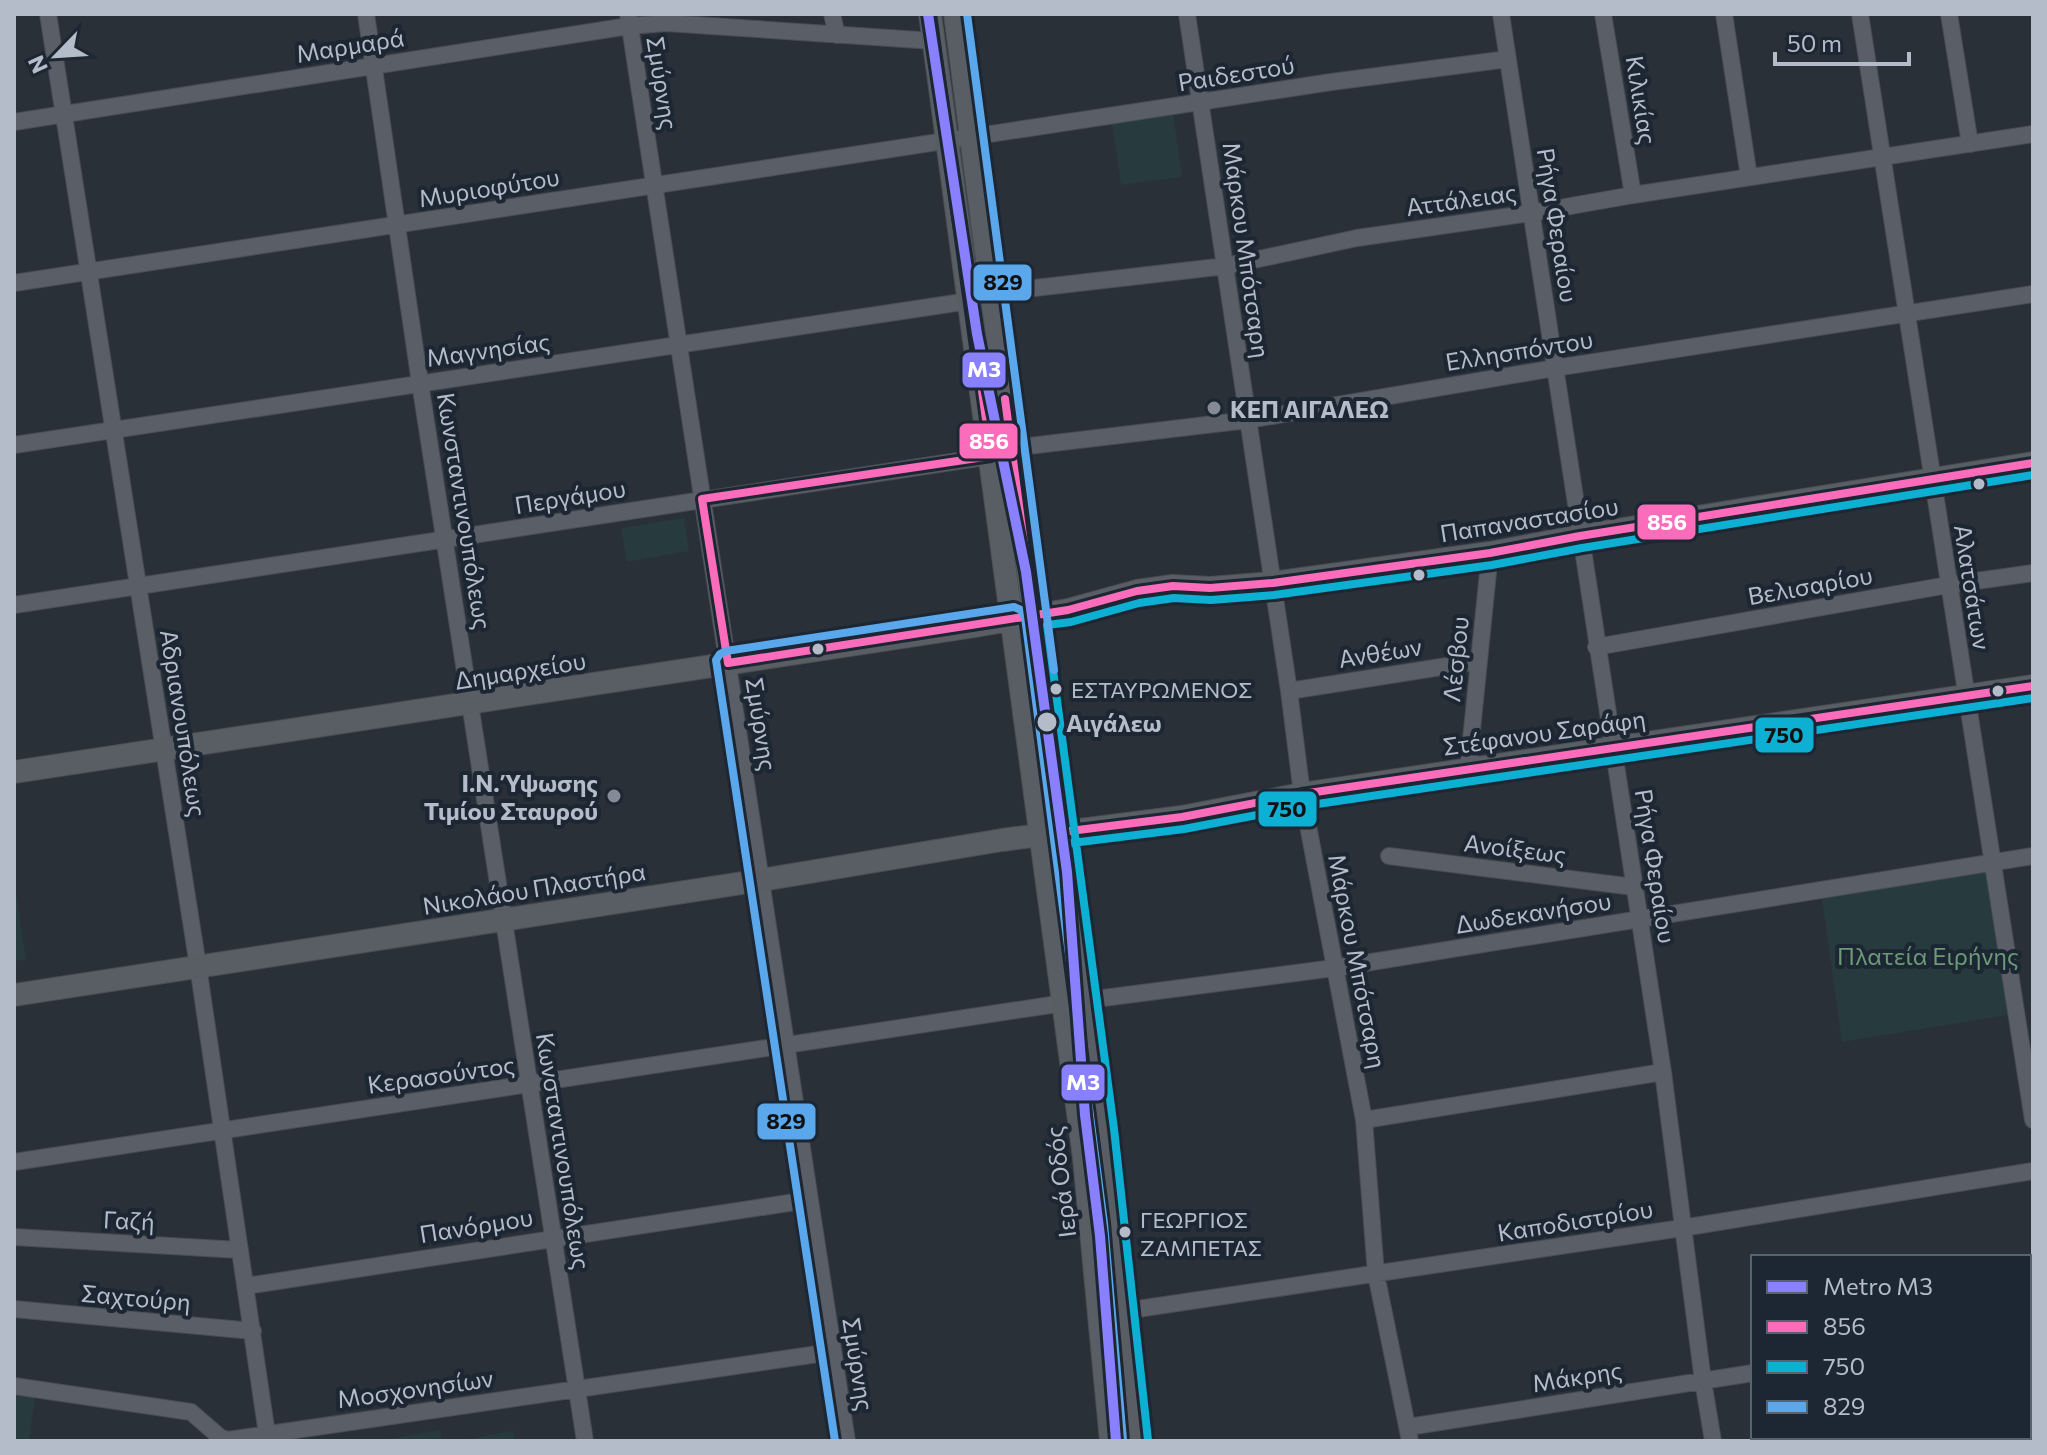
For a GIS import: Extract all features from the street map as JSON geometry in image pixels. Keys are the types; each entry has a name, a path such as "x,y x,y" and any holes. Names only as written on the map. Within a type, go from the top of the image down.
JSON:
{"street":[{"name":"Αδριανουπόλεως","path":"48,14 198,966 268,1437"},
{"name":"Κωνσταντινουπόλεως","path":"366,14 420,383 585,1441"},
{"path":"832,14 837,35"},
{"name":"Ιερά Οδός","path":"930,14 947,140 980,297 1052,834 1064,1003 1092,1225 1111,1441"},
{"name":"Ιερά Οδός","path":"955,14 972,137 980,297"},
{"name":"Μάρκου Μπότσαρη","path":"1187,14 1302,794 1364,1120 1376,1274 1409,1434"},
{"name":"Ρήγα Φεραίου","path":"1501,14 1663,1072 1713,1441"},
{"name":"Κιλικίας","path":"1603,14 1633,195"},
{"path":"1724,14 1749,177"},
{"name":"Αλατσάτων","path":"1860,14 1965,695 2025,1017 2033,1120"},
{"path":"1949,14 1970,144"},
{"name":"Μαρμαρά","path":"14,122 374,66 628,20 666,23 760,21 837,35 934,41"},
{"name":"Σμύρνης","path":"628,20 847,1441"},
{"name":"Ραιδεστού","path":"972,137 1331,82 1508,59"},
{"name":"Αττάλειας","path":"980,297 1226,266 1357,238 2033,134"},
{"name":"Μυριοφύτου","path":"14,283 972,137"},
{"name":"Ελλησπόντου","path":"1002,452 1248,420 1555,368 2033,294"},
{"name":"Μαγνησίας","path":"14,445 980,297"},
{"name":"Περγάμου","path":"14,605 445,541 1002,452"},
{"name":"Παπαναστασίου","path":"1024,617 1068,610 1159,587 1210,588 1273,583 1490,553 2033,463"},
{"name":"Λέσβου","path":"1468,769 1490,553"},
{"name":"Βελισαρίου","path":"1596,647 2033,573"},
{"name":"Δημαρχείου","path":"14,772 1024,617"},
{"name":"Ανθέων","path":"1289,691 1479,661"},
{"name":"Στέφανου Σαράφη","path":"1052,834 1182,817 1302,794 2033,686"},
{"name":"Ιερά Οδός","path":"1052,834 1088,1000 1136,1441"},
{"name":"Νικολάου Πλαστήρα","path":"14,995 1052,834"},
{"name":"Ανοίξεως","path":"1389,856 1634,887"},
{"name":"Δωδεκανήσου","path":"1088,1000 1334,968 2033,856"},
{"name":"Κερασούντος","path":"14,1162 1064,1003"},
{"path":"1364,1120 1663,1072"},
{"name":"Καποδιστρίου","path":"1124,1311 1682,1228 2033,1171"},
{"name":"Πανόρμου","path":"246,1286 808,1200"},
{"name":"Γαζή","path":"14,1237 240,1250"},
{"name":"Σαχτούρη","path":"14,1309 253,1331"},
{"name":"Μοσχονησίων","path":"14,1386 191,1412 221,1438 228,1440 268,1437 832,1352"},
{"name":"Μάκρης","path":"1409,1434 1751,1373"}],"green space":[{"path":"1173,113 1182,177 1121,185 1112,122"},
{"path":"684,518 689,551 627,562 621,528"},
{"name":"Πλατεία Ειρήνης","path":"1992,870 2008,1015 1842,1042 1822,899"},
{"path":"14,880 26,959 14,961"},
{"path":"14,1395 35,1397 29,1441 14,1441"},
{"path":"440,1430 442,1441 389,1441 389,1439"},
{"path":"513,1431 515,1441 458,1441"}],"metro line":[{"name":"Μ3","path":"928,14 977,334 1026,572 1067,872 1085,1115 1100,1236 1116,1441"}],"transit line":[{"name":"856","path":"930,14 991,456 702,499 728,663 1068,610 1137,591 1173,586 1210,588 1273,583 1490,553 2033,463"},
{"name":"829","path":"967,14 1054,670"},
{"name":"856","path":"1005,399 1062,832 1182,817 1302,794 2033,686"},
{"name":"750","path":"1148,1440 1114,1129 1047,625 1071,622 1139,603 1174,598 1211,600 1274,595 1492,565 2033,475"},
{"name":"829","path":"835,1441 716,660 726,651 1014,607 1021,610 1025,617 1104,1223 1123,1440"},
{"name":"750","path":"1058,862 1056,845 1184,829 1304,806 2033,698"}],"place":[{"name":"ΚΕΠ ΑΙΓΑΛΕΩ","path":"1214,408"},
{"name":"ΕΣΤΑΥΡΩΜΕΝΟΣ","path":"1056,689"},
{"name":"Αιγάλεω","path":"1047,722"},
{"name":"Ι.Ν. Ύψωσης Τιμίου Σταυρού","path":"614,796"},
{"name":"ΓΕΩΡΓΙΟΣ ΖΑΜΠΕΤΑΣ","path":"1125,1232"}]}
